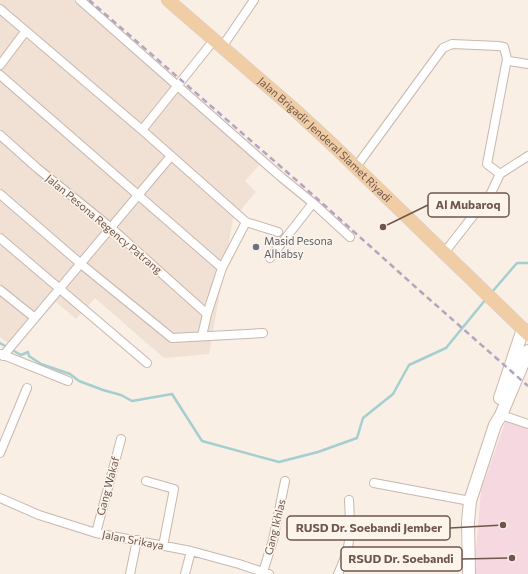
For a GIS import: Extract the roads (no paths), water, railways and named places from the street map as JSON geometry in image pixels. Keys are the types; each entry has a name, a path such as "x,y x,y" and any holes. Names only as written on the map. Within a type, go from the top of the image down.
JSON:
{"main road":[{"name":"Jalan Brigadir Jenderal Slamet Riyadi","path":"168,0 295,110 356,167 525,332"},
{"path":"498,420 496,413 525,332"},
{"path":"468,574 468,522 470,500 498,420 528,351"}],"street":[{"path":"80,0 350,237"},
{"path":"142,130 177,86 218,43 254,0"},
{"path":"0,9 25,32 142,130 246,222 278,232"},
{"path":"0,65 25,32"},
{"path":"356,167 440,51 446,46 452,44 502,46 505,48 507,59 487,164 500,174"},
{"path":"507,59 528,64"},
{"path":"0,75 222,268"},
{"name":"Jalan Pesona Regency Patrang","path":"0,135 37,168 110,227 207,314"},
{"path":"68,381 3,354 81,264 110,227 171,156"},
{"path":"444,253 491,193 500,174 528,156"},
{"path":"0,194 81,264 172,338 263,334"},
{"path":"270,258 313,203"},
{"path":"202,336 207,314 222,268 246,222"},
{"path":"0,238 147,363"},
{"path":"0,290 35,318"},
{"path":"0,453 27,388"},
{"path":"498,420 528,424"},
{"name":"Gang Wakaf","path":"96,533 120,439"},
{"path":"146,481 174,489 163,546"},
{"name":"Gang Ikhlas","path":"266,573 286,481"},
{"path":"374,483 470,500"},
{"name":"Jalan Srikaya","path":"0,498 39,515 96,533 191,551 266,573"},
{"path":"338,574 347,549 349,538 349,500"},
{"path":"130,574 137,540"},
{"path":"185,574 191,551"}],"waterway":[{"path":"492,292 517,263 528,263"},
{"path":"0,343 21,355 28,352 29,356 41,364 70,374 79,381 121,395 132,401 172,394 202,441 279,462 318,452 357,438 363,418 393,394 409,365 446,348 486,299"}],"railway":[{"path":"89,0 303,186 528,386"}],"place":[{"name":"Al Mubaroq","path":"383,227"},
{"name":"Masid Pesona Alhabsy","path":"256,247"},
{"name":"RUSD Dr. Soebandi Jember","path":"503,525"},
{"name":"RSUD Dr. Soebandi","path":"512,558"}]}
